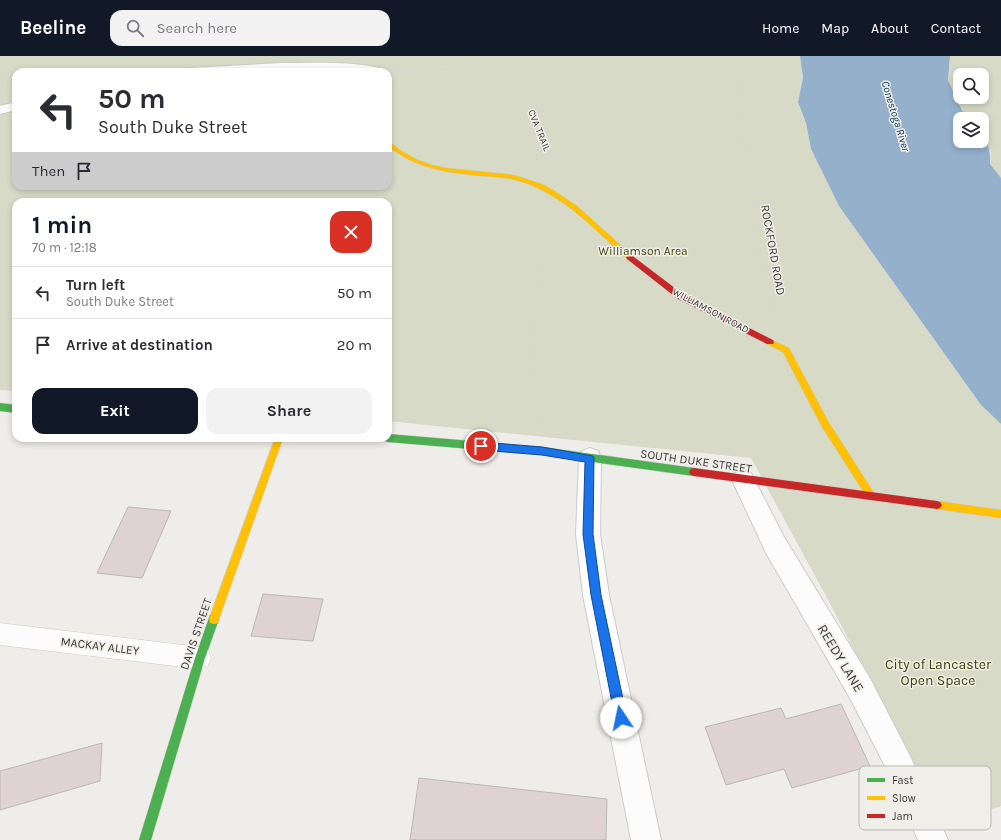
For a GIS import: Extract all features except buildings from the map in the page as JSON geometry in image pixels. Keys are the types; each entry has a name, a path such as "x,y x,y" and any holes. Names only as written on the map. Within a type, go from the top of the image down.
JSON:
{"street":[{"path":"377,68 383,59"},
{"path":"0,110 12,107"},
{"name":"WILLIAMSON ROAD","path":"392,147 411,160 455,172 512,177 542,187 566,202 647,272 682,297 786,350"},
{"path":"786,350 825,424 871,496"},
{"path":"0,407 12,408"},
{"name":"SOUTH DUKE STREET","path":"392,438 542,451 743,480 1001,514"},
{"name":"DAVIS STREET","path":"145,840 200,658 278,442"},
{"path":"590,458 588,534 596,595 646,840"},
{"name":"REEDY LANE","path":"743,480 775,545 860,690 900,766"},
{"name":"REEDY LANE","path":"929,830 933,840"}],"lane":[{"name":"MACKAY ALLEY","path":"0,634 200,658"}],"path":[{"path":"392,71 443,69 485,60 496,56"},
{"name":"CVA TRAIL","path":"519,56 532,114 554,164 566,202"},
{"name":"ROCKFORD ROAD","path":"748,56 743,84 742,128 763,278 772,313 786,350"},
{"path":"542,451 540,396 528,335 540,268 557,242 558,228"}],"green space":[{"name":"Williamson Area","path":"0,56 800,56 803,78 798,102 806,123 811,149 839,206 981,405 1001,424 1001,806 991,809 991,766 914,766 827,598 751,458 392,421 392,198 12,198 12,391 0,390"},
{"path":"950,56 1001,56 1001,178 990,164 991,152 988,148 989,112 963,112 959,104 989,104 989,68 953,68 953,91 948,80"}],"water":[{"name":"Conestoga River","path":"800,56 950,56 948,80 953,91 953,104 959,104 963,112 953,112 953,148 988,148 990,164 1001,178 1001,424 981,405 839,206 811,149 806,123 798,102 803,78"}],"traffic: fast":[{"path":"0,407 12,408"},
{"path":"392,438 542,451 694,472"},
{"path":"145,840 200,658 214,619"}],"traffic: slow":[{"path":"392,146 401,154 430,166 446,170 522,179 551,191 586,218 630,257"},
{"path":"770,342 786,350 825,424 871,496"},
{"path":"214,619 278,442"},
{"path":"937,505 1001,514"}],"traffic: jam":[{"path":"630,257 681,297 770,342"},
{"path":"694,472 937,505"}],"route":[{"path":"481,446 542,451 590,458 588,534 596,595 621,718"}],"park label":[{"name":"City of Lancaster Open Space","path":"938,672"}]}
